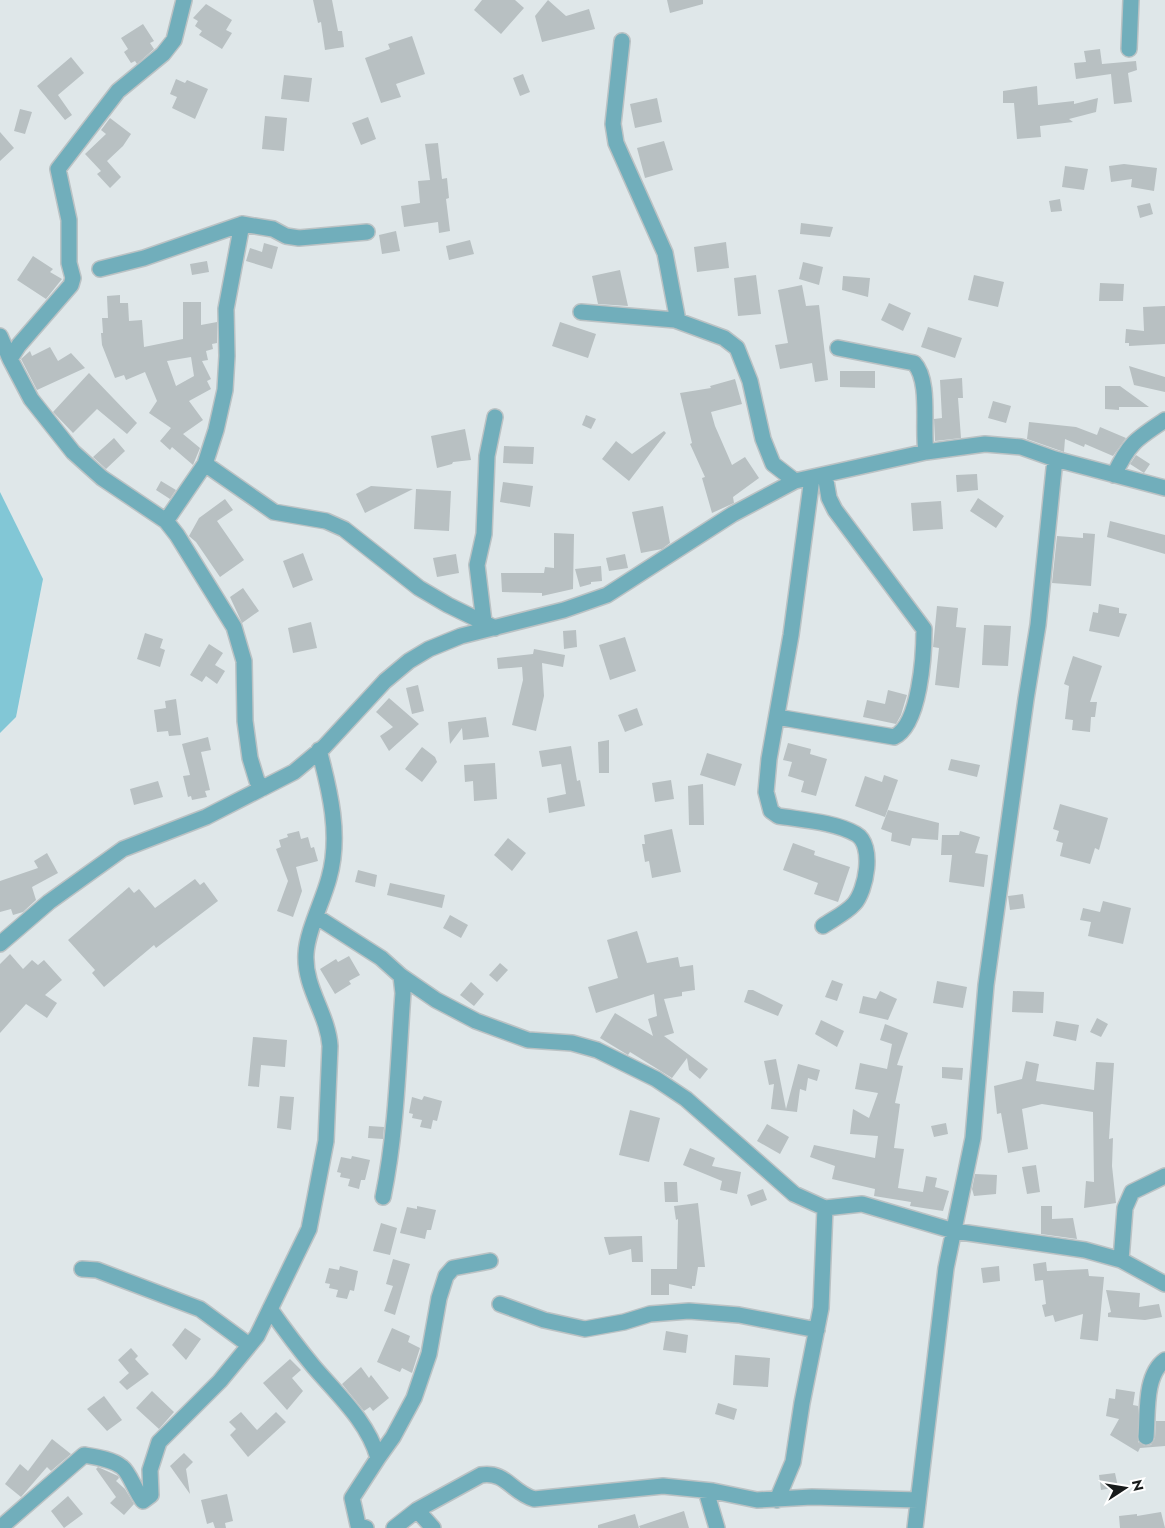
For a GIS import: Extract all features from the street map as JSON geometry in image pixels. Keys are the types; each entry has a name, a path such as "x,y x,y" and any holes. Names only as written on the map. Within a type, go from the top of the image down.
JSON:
{"street":[{"path":"10,359 19,345 71,285 73,278 69,263 67,212 58,169 118,91 163,54 174,40 184,0"},
{"path":"1129,49 1131,0"},
{"path":"622,41 614,104 613,124 616,143 665,253 678,321"},
{"path":"166,521 205,464 225,390 227,356 226,309 242,224"},
{"path":"100,269 144,258 242,224 273,229 286,236 299,238 367,232"},
{"path":"581,312 678,321 724,338 737,348 750,381 763,439 772,464 795,481"},
{"path":"0,336 31,399 73,452 102,478 166,521 234,627 241,644 244,661 245,721 250,758 257,781 263,788"},
{"path":"838,348 914,363 920,369 923,381 923,438 926,452"},
{"path":"489,625 477,565 484,534 487,456 495,417"},
{"path":"1114,474 1125,450 1135,440 1165,420"},
{"path":"0,944 49,902 123,849 206,817 294,772 320,750 385,681 409,661 437,646 489,625 564,610 607,595 733,514 795,481 926,452 985,444 1022,448 1055,459 1165,488"},
{"path":"915,1528 946,1268 973,1138 986,986 1038,625 1055,459"},
{"path":"205,464 274,512 326,521 344,529 419,588 489,625"},
{"path":"778,717 894,737 905,730 910,720 920,678 924,629 835,510 819,477"},
{"path":"819,477 766,792 771,811 778,816 848,830 859,835 865,844 866,866 860,897 847,910 823,926"},
{"path":"0,1528 84,1455 112,1461 123,1467 134,1490 143,1500 151,1495 150,1470 159,1442 220,1381 257,1336 309,1229 326,1141 329,1031 314,998 308,977 306,955 309,936 317,918 335,849 328,784 320,750"},
{"path":"317,918 381,958 401,976 436,1000 476,1021 528,1040 572,1043 596,1050 656,1079 686,1099 794,1194 826,1208 862,1204 954,1231 1085,1250 1121,1260 1165,1284"},
{"path":"383,1197 391,1159 398,1096 401,976"},
{"path":"1121,1260 1125,1208 1132,1192 1165,1176"},
{"path":"778,1500 793,1462 802,1402 821,1308 826,1208"},
{"path":"366,1528 358,1525 352,1498 393,1437 414,1398 429,1354 436,1308 446,1276 454,1268 490,1261"},
{"path":"82,1269 97,1270 200,1309 249,1345"},
{"path":"500,1304 544,1320 585,1329 624,1322 650,1314 689,1311 739,1315 817,1330"},
{"path":"270,1309 313,1366 355,1414 375,1446 378,1458"},
{"path":"1146,1437 1149,1396 1154,1373 1165,1360"},
{"path":"394,1528 417,1510 481,1475 490,1474 497,1474 518,1491 534,1499 663,1486 706,1490 740,1498 778,1500 812,1497 918,1500"},
{"path":"706,1490 717,1528"},
{"path":"417,1510 433,1528"}],"shaded area":[{"path":"0,492 43,579 16,717 0,733"}],"building":[{"path":"313,0 332,0 338,31 342,31 344,47 325,50 321,22 318,23"},
{"path":"482,0 515,0 524,8 501,34 474,10"},
{"path":"548,0 566,16 589,9 595,29 542,42 535,16"},
{"path":"667,0 703,0 703,4 670,13"},
{"path":"206,4 232,20 226,30 232,33 222,49 199,35 202,31 195,26 198,21 193,18"},
{"path":"143,24 154,41 150,43 154,49 137,64 135,61 131,63 124,52 128,49 121,38"},
{"path":"412,36 425,74 396,84 401,97 381,103 365,58 390,49 388,44"},
{"path":"1100,49 1102,64 1136,61 1137,70 1128,73 1132,102 1114,104 1111,74 1076,79 1074,63 1086,62 1084,51"},
{"path":"71,57 84,73 58,95 72,115 65,120 37,86"},
{"path":"523,74 530,92 520,96 513,78"},
{"path":"284,75 312,78 309,102 281,99"},
{"path":"176,79 185,83 187,80 208,89 195,119 172,108 177,97 170,94"},
{"path":"1037,86 1038,105 1074,101 1074,104 1098,98 1096,112 1069,119 1073,122 1040,126 1041,137 1017,139 1014,103 1003,103 1003,91"},
{"path":"657,98 662,122 635,128 630,104"},
{"path":"20,109 32,112 25,134 14,131"},
{"path":"265,116 287,118 284,151 262,149"},
{"path":"368,117 376,139 361,145 352,123"},
{"path":"110,118 131,134 123,146 107,161 121,177 110,188 97,174 101,171 85,154 106,134 101,130"},
{"path":"0,132 14,148 0,161"},
{"path":"664,141 673,170 645,178 637,148"},
{"path":"438,143 442,179 447,178 449,198 446,199 450,231 439,233 438,222 404,227 401,206 420,203 418,181 430,180 425,144"},
{"path":"1124,164 1157,168 1154,191 1131,187 1132,179 1111,182 1109,166"},
{"path":"1065,166 1088,169 1084,190 1062,187"},
{"path":"1060,199 1062,211 1051,212 1049,201"},
{"path":"1150,203 1153,214 1140,218 1137,206"},
{"path":"801,223 833,227 830,237 800,234"},
{"path":"396,231 400,251 382,254 379,235"},
{"path":"470,240 474,254 449,260 446,246"},
{"path":"726,242 729,268 697,272 694,247"},
{"path":"264,243 278,247 272,269 246,261 250,248 262,252"},
{"path":"33,256 53,269 50,272 62,279 46,299 17,280"},
{"path":"207,261 209,272 192,275 190,264"},
{"path":"803,262 823,267 819,285 799,279"},
{"path":"620,270 628,306 598,304 592,276"},
{"path":"756,275 761,314 738,316 734,278"},
{"path":"974,275 1004,282 998,307 968,300"},
{"path":"843,276 870,278 868,297 842,290"},
{"path":"1100,283 1124,284 1123,301 1099,301"},
{"path":"802,285 806,306 819,305 828,380 815,382 812,363 780,369 775,345 788,343 778,290"},
{"path":"120,295 120,303 128,303 129,321 142,320 144,347 183,339 183,302 201,302 201,325 217,322 217,343 212,344 213,349 206,351 208,360 202,361 211,379 207,381 211,389 189,401 203,420 183,434 200,448 193,465 172,447 170,450 160,441 171,428 149,413 157,401 145,372 126,380 124,375 115,378 102,345 102,318 108,318 107,296","holes":["191,357 194,376 176,386 167,361"]},
{"path":"889,303 911,313 903,331 881,320"},
{"path":"1165,306 1165,344 1129,346 1129,343 1125,343 1126,329 1144,331 1143,307"},
{"path":"560,322 596,334 588,358 552,346"},
{"path":"928,327 962,338 955,358 921,347"},
{"path":"50,347 58,361 71,353 85,368 37,390 21,359 30,351 32,356"},
{"path":"1129,366 1165,377 1165,392 1134,385"},
{"path":"840,371 875,371 875,388 840,387"},
{"path":"89,373 137,423 127,434 97,409 73,433 53,412"},
{"path":"962,378 963,398 958,398 961,438 935,441 934,419 942,418 940,380"},
{"path":"735,379 742,404 711,412 732,465 745,457 759,478 733,497 734,503 712,513 702,478 705,477 690,444 692,443 680,393 711,388 710,386"},
{"path":"1105,386 1120,386 1149,407 1119,407 1119,410 1105,409"},
{"path":"993,401 1011,406 1006,423 988,418"},
{"path":"586,415 596,419 591,429 582,425"},
{"path":"1029,422 1076,427 1097,435 1100,427 1126,438 1113,456 1085,444 1084,447 1065,439 1064,452 1027,439"},
{"path":"465,429 471,460 453,462 452,464 437,468 431,436"},
{"path":"664,431 666,433 629,481 602,459 616,441 632,454"},
{"path":"114,438 125,451 106,469 93,457"},
{"path":"504,446 534,447 533,464 503,463"},
{"path":"1136,455 1150,464 1144,473 1130,464"},
{"path":"977,474 978,490 957,492 956,475"},
{"path":"161,481 176,490 170,499 156,490"},
{"path":"503,482 533,486 530,507 500,502"},
{"path":"371,486 413,489 365,513 356,494"},
{"path":"416,489 451,491 449,531 414,529"},
{"path":"978,498 1004,516 996,528 970,511"},
{"path":"225,499 233,510 217,521 244,560 220,577 196,542 189,536 199,518"},
{"path":"941,501 943,529 913,531 911,503"},
{"path":"663,506 670,543 662,549 641,553 632,512"},
{"path":"1110,521 1165,535 1165,554 1107,537"},
{"path":"554,533 574,534 573,589 542,596 542,593 502,592 501,573 544,573 545,567 554,568"},
{"path":"1083,533 1095,534 1091,586 1052,583 1057,536 1083,538"},
{"path":"303,553 313,580 293,588 283,561"},
{"path":"456,554 459,573 437,577 433,558"},
{"path":"625,554 628,568 609,571 606,558"},
{"path":"601,566 602,581 591,582 591,584 580,587 575,569"},
{"path":"243,588 259,611 242,623 230,597"},
{"path":"1099,604 1119,608 1119,613 1127,614 1119,637 1089,631 1093,612 1098,613"},
{"path":"937,606 958,608 956,627 966,628 959,688 935,685 939,648 933,647"},
{"path":"311,622 317,648 293,653 288,628"},
{"path":"984,625 1011,626 1008,666 982,665"},
{"path":"576,630 577,647 564,649 563,631"},
{"path":"145,633 163,639 160,648 165,650 160,667 137,659"},
{"path":"625,637 636,671 610,680 599,645"},
{"path":"209,644 223,653 215,665 225,671 217,684 206,676 202,682 190,675"},
{"path":"534,649 565,655 563,667 542,663 544,696 536,731 512,725 523,680 522,667 498,669 497,658 533,654"},
{"path":"1073,656 1102,666 1090,702 1097,702 1095,717 1091,717 1090,732 1072,730 1073,720 1065,719 1069,686 1064,684"},
{"path":"418,685 424,711 412,714 406,688"},
{"path":"888,690 907,695 896,724 863,717 867,700 885,704"},
{"path":"389,698 419,724 389,751 380,736 393,727 376,712"},
{"path":"176,699 181,735 169,736 168,731 157,732 154,710 166,708 165,701"},
{"path":"637,708 643,725 625,732 618,715"},
{"path":"486,717 489,737 463,740 462,728 450,744 448,722"},
{"path":"208,737 211,750 201,752 210,790 205,791 207,797 192,800 191,796 188,797 183,776 190,775 182,744"},
{"path":"609,740 609,773 599,773 598,742"},
{"path":"788,743 811,749 810,754 827,759 816,796 801,792 804,781 788,776 792,762 783,760"},
{"path":"571,746 577,781 580,780 585,806 549,813 547,798 566,794 561,764 542,767 539,751"},
{"path":"422,747 435,757 437,762 422,782 405,769"},
{"path":"707,753 742,764 735,786 700,775"},
{"path":"951,759 980,765 977,777 948,770"},
{"path":"495,763 497,799 474,801 473,781 465,782 464,765"},
{"path":"884,775 898,780 885,817 855,806 865,776 882,782"},
{"path":"671,780 674,799 655,802 652,783"},
{"path":"158,781 163,797 134,805 130,789"},
{"path":"703,784 704,825 689,825 688,786"},
{"path":"1060,804 1108,818 1099,850 1095,848 1090,864 1060,856 1063,843 1056,841 1059,831 1053,829"},
{"path":"888,810 939,823 938,840 912,838 910,846 891,841 892,833 881,829"},
{"path":"672,829 681,872 652,878 649,861 645,862 642,844 645,844 644,835"},
{"path":"299,831 301,839 308,837 311,848 314,847 318,861 296,867 302,891 293,917 277,911 288,881 276,849 281,847 279,840 288,837 287,834"},
{"path":"960,831 980,837 975,853 988,855 984,887 949,882 952,855 941,855 942,835 959,835"},
{"path":"508,838 526,853 512,871 494,855"},
{"path":"793,843 815,851 814,855 850,867 838,902 814,894 818,883 783,870"},
{"path":"47,853 58,873 32,887 36,900 23,912 13,915 11,909 0,912 0,881 38,868 34,861"},
{"path":"358,870 377,875 375,887 355,882"},
{"path":"195,879 200,885 204,882 218,901 156,948 154,945 104,987 92,973 95,970 68,940 129,887 134,893 139,889 155,908"},
{"path":"390,883 445,895 442,908 387,895"},
{"path":"1023,894 1025,908 1010,910 1008,896"},
{"path":"1103,901 1131,908 1123,944 1088,936 1091,922 1080,920 1083,908 1100,912"},
{"path":"450,915 468,925 461,938 443,928"},
{"path":"637,931 647,963 678,957 680,967 693,965 695,990 682,992 682,996 664,999 674,1033 664,1036 708,1069 700,1079 689,1070 687,1058 672,1078 630,1052 628,1055 600,1038 615,1013 653,1036 648,1019 657,1016 654,994 596,1013 588,987 618,978 607,940"},
{"path":"10,954 23,969 32,960 38,965 44,960 62,980 45,995 57,1003 47,1018 26,1004 0,1033 0,964"},
{"path":"349,956 360,975 349,981 351,984 335,994 320,969 336,959 338,962"},
{"path":"500,963 508,970 497,982 489,975"},
{"path":"832,980 843,984 837,1001 825,997"},
{"path":"937,981 967,987 963,1008 933,1003"},
{"path":"471,982 484,994 474,1006 460,995"},
{"path":"748,990 753,990 783,1005 778,1016 744,1002"},
{"path":"880,991 897,999 888,1020 859,1013 863,996 876,999"},
{"path":"1013,991 1044,992 1043,1013 1012,1012"},
{"path":"1097,1018 1108,1024 1101,1037 1090,1032"},
{"path":"821,1020 844,1031 837,1047 815,1034"},
{"path":"1056,1021 1079,1025 1076,1041 1053,1036"},
{"path":"885,1024 908,1033 897,1065 903,1066 895,1103 900,1104 894,1148 904,1149 898,1188 923,1192 926,1176 937,1178 935,1187 949,1191 943,1211 910,1206 911,1202 874,1196 875,1189 832,1179 835,1166 810,1157 814,1145 875,1158 878,1136 850,1134 853,1109 869,1118 878,1093 855,1089 860,1063 887,1069 892,1044 880,1040"},
{"path":"253,1037 287,1040 285,1067 261,1065 259,1087 248,1086"},
{"path":"776,1059 786,1109 798,1064 820,1070 817,1081 808,1078 806,1091 800,1089 797,1112 771,1109 774,1084 769,1085 764,1061"},
{"path":"1026,1061 1039,1064 1036,1081 1094,1090 1096,1062 1114,1063 1109,1139 1113,1138 1112,1166 1116,1203 1084,1208 1086,1181 1094,1182 1093,1112 1042,1104 1022,1109 1028,1149 1008,1153 1001,1113 997,1114 994,1086 1022,1079"},
{"path":"942,1067 963,1068 962,1080 942,1078"},
{"path":"280,1096 294,1097 291,1130 277,1128"},
{"path":"424,1096 442,1101 437,1121 433,1120 431,1129 420,1127 422,1120 412,1118 413,1114 409,1113 412,1097 422,1100"},
{"path":"630,1110 660,1118 649,1162 619,1155"},
{"path":"946,1123 948,1134 934,1137 931,1126"},
{"path":"767,1124 789,1137 780,1154 757,1141"},
{"path":"369,1126 384,1127 383,1139 368,1138"},
{"path":"690,1148 715,1158 712,1166 741,1172 737,1194 720,1190 722,1181 683,1165"},
{"path":"352,1156 370,1160 365,1180 361,1180 359,1189 348,1186 350,1179 340,1177 341,1173 337,1172 341,1157 351,1159"},
{"path":"1036,1165 1040,1192 1027,1194 1022,1167"},
{"path":"975,1174 997,1175 996,1194 974,1196 972,1189"},
{"path":"664,1182 677,1182 678,1202 665,1202"},
{"path":"763,1189 767,1200 751,1206 747,1195"},
{"path":"698,1203 705,1267 698,1267 695,1286 692,1286 692,1289 669,1284 669,1295 651,1295 651,1269 677,1269 678,1219 676,1220 674,1206"},
{"path":"417,1206 436,1210 431,1230 427,1230 425,1239 400,1233 407,1207 417,1209"},
{"path":"1041,1206 1052,1206 1052,1219 1073,1218 1077,1239 1041,1234"},
{"path":"381,1223 397,1228 390,1255 373,1251"},
{"path":"642,1236 643,1262 632,1262 631,1249 609,1255 604,1237"},
{"path":"393,1259 410,1264 395,1315 384,1311 393,1286 386,1284"},
{"path":"1046,1262 1047,1271 1088,1269 1089,1276 1104,1277 1098,1341 1080,1339 1083,1314 1055,1322 1053,1315 1045,1317 1042,1305 1046,1304 1043,1280 1035,1281 1033,1264"},
{"path":"340,1266 358,1271 354,1291 350,1290 347,1299 336,1297 338,1290 329,1288 330,1284 325,1283 329,1268 339,1270"},
{"path":"999,1266 1000,1281 983,1283 981,1268"},
{"path":"1106,1290 1140,1293 1139,1307 1159,1304 1162,1317 1145,1320 1108,1317 1108,1313 1111,1312"},
{"path":"185,1328 201,1339 186,1360 172,1345"},
{"path":"392,1328 410,1336 408,1342 420,1348 412,1373 402,1368 400,1372 377,1362"},
{"path":"666,1331 688,1335 686,1353 663,1350"},
{"path":"131,1348 138,1356 135,1359 149,1374 127,1390 119,1382 129,1373 118,1360"},
{"path":"735,1355 770,1358 768,1387 733,1385"},
{"path":"290,1359 301,1370 292,1378 303,1391 287,1410 263,1383"},
{"path":"361,1367 369,1378 371,1375 389,1398 373,1411 370,1407 364,1411 342,1384"},
{"path":"1116,1389 1135,1392 1133,1405 1138,1406 1138,1442 1145,1446 1151,1445 1155,1438 1156,1421 1165,1421 1165,1446 1140,1448 1138,1452 1110,1435 1119,1419 1106,1416 1109,1398 1115,1399"},
{"path":"152,1391 174,1412 159,1429 136,1408"},
{"path":"104,1396 122,1420 107,1431 87,1409"},
{"path":"718,1403 737,1409 734,1420 715,1414"},
{"path":"241,1412 257,1430 276,1412 286,1422 248,1457 230,1435 236,1429 229,1422"},
{"path":"52,1439 71,1454 51,1471 47,1467 21,1497 5,1484 20,1464 28,1471"},
{"path":"184,1453 193,1462 186,1469 190,1494 170,1466"},
{"path":"98,1467 118,1476 119,1478 116,1481 125,1489 134,1504 124,1515 110,1503 116,1497 96,1469"},
{"path":"1115,1473 1118,1487 1101,1490 1099,1475"},
{"path":"227,1494 233,1521 225,1523 226,1528 215,1528 213,1522 207,1524 201,1500"},
{"path":"68,1496 83,1514 64,1528 51,1511"},
{"path":"684,1511 689,1528 640,1528 639,1526"},
{"path":"1161,1512 1165,1528 1120,1528 1119,1516 1137,1514 1137,1516"},
{"path":"635,1514 639,1528 598,1528 598,1525"}]}
